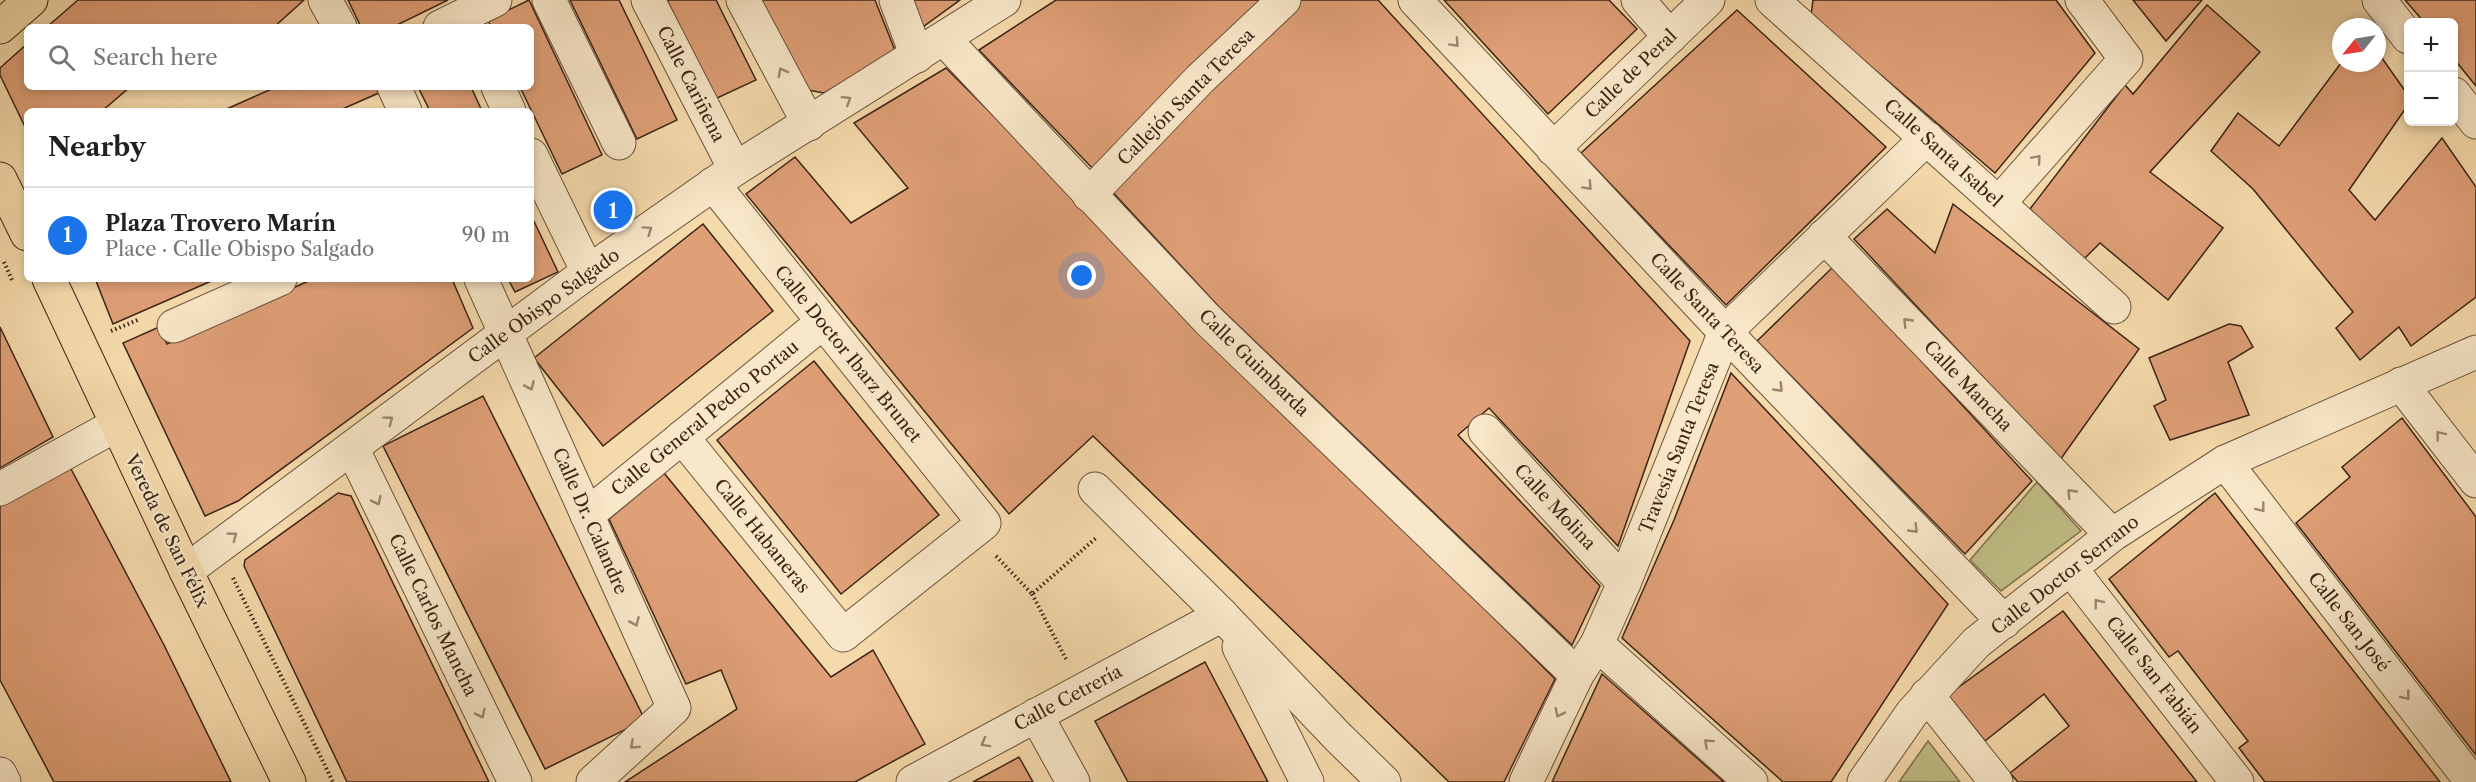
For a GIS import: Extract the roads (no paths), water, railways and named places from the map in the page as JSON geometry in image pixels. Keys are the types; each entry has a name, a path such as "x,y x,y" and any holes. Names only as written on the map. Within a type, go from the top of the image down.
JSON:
{"main road":[{"path":"0,27 31,0"},
{"path":"0,179 24,228"},
{"name":"Vereda de San Félix","path":"50,282 116,425 289,782"}],"street":[{"path":"325,0 338,24"},
{"path":"457,23 495,0"},
{"path":"549,0 619,142"},
{"name":"Calle Cariñena","path":"648,0 724,177"},
{"path":"743,0 809,124"},
{"path":"896,0 917,56"},
{"name":"Calle Obispo Salgado","path":"186,571 588,272 724,177 1004,0"},
{"name":"Callejón Santa Teresa","path":"1089,195 1200,79 1284,0"},
{"name":"Calle Santa Teresa","path":"1415,0 1725,332 2004,622"},
{"path":"1638,0 1670,37"},
{"name":"Calle de Peral","path":"1553,148 1708,0"},
{"name":"Calle Santa Isabel","path":"1772,0 2114,307"},
{"path":"1999,203 2126,59 2082,0"},
{"path":"2379,0 2404,31"},
{"name":"Calle Guimbarda","path":"944,39 1208,320 1577,675"},
{"path":"395,90 404,108"},
{"path":"499,90 508,108"},
{"path":"2458,99 2476,122"},
{"name":"Travesía Santa Teresa","path":"1526,782 1577,675 1597,644 1624,583 1725,332 1927,138"},
{"path":"534,161 588,272"},
{"name":"Calle Doctor Ibarz Brunet","path":"724,177 823,322 984,523 843,635"},
{"name":"Calle Mancha","path":"1824,236 2112,535"},
{"path":"174,326 273,282"},
{"name":"Calle Dr. Calandre","path":"482,282 674,708 593,782"},
{"name":"Calle General Pedro Portau","path":"587,514 823,322"},
{"name":"Calle Doctor Serrano","path":"1864,782 1927,695 1976,643 2112,535 2225,462 2476,352"},
{"path":"2401,384 2476,481"},
{"path":"0,489 116,425"},
{"name":"Calle Molina","path":"1485,431 1624,583"},
{"name":"Calle Habaneras","path":"682,437 843,635"},
{"name":"Calle Carlos Mancha","path":"352,448 515,782"},
{"name":"Calle San José","path":"2225,462 2472,782"},
{"path":"1095,489 1222,615 1338,738 1384,782"},
{"name":"Calle San Fabián","path":"2071,569 2237,782"},
{"path":"1222,615 1307,782"},
{"name":"Calle Cetrería","path":"913,782 1222,615"},
{"path":"1597,644 1751,782"},
{"path":"1927,695 1996,782"},
{"path":"1036,715 1073,782"},
{"path":"0,774 4,782"}],"place":[{"name":"Plaza Trovero Marín","path":"613,210"}]}
